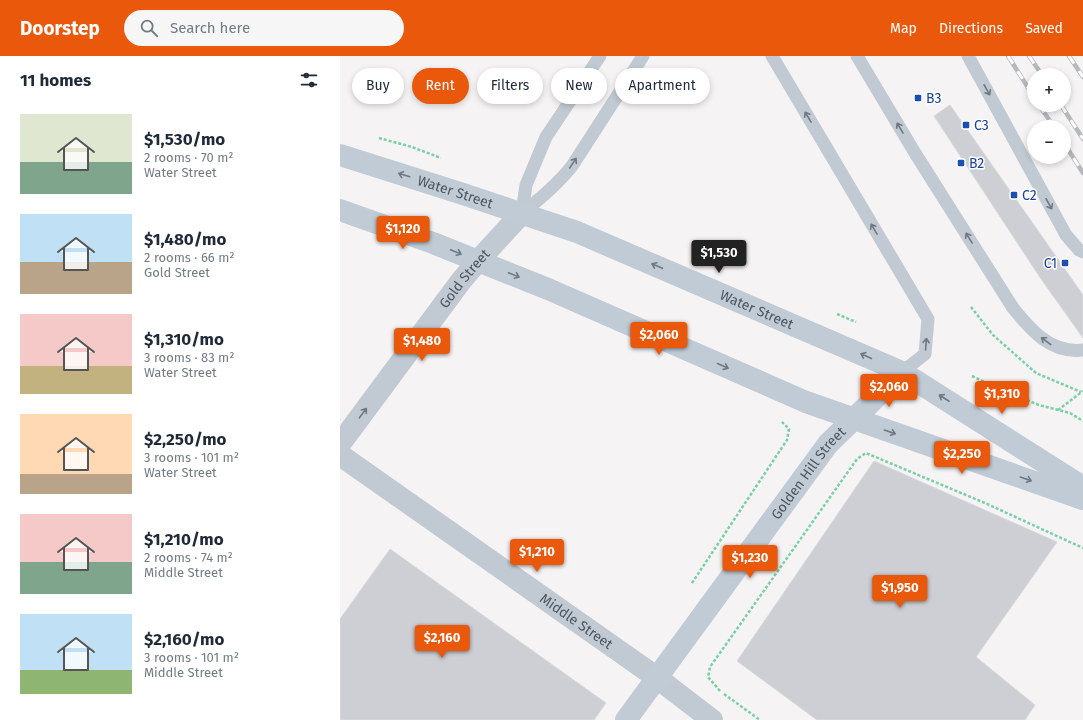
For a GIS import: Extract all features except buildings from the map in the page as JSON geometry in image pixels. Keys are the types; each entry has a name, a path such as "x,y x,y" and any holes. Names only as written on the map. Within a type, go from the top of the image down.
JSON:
{"main road":[{"name":"Water Street","path":"340,155 522,213 584,235 902,372 1083,487"},
{"path":"340,210 433,243 548,289 806,402 853,420 1083,499"},
{"name":"Golden Hill Street","path":"626,720 828,444 902,372"}],"street":[{"name":"Gold Street","path":"340,444 478,261 522,213"},
{"name":"Middle Street","path":"340,455 656,677 712,720"}],"lane":[{"path":"522,213 526,184 546,137 600,56"},
{"path":"522,213 548,193 564,176 643,56"},
{"path":"772,56 928,319 925,354 902,372"},
{"path":"857,56 915,153 1013,308 1027,324 1050,344 1073,351 1083,350"},
{"path":"968,56 1066,235 1079,250 1083,252"}],"path":[{"path":"971,307 993,335 1036,372 1082,391 1058,410"},
{"path":"972,376 999,389 1039,405 1070,413 1083,420"},
{"path":"690,586 787,440 789,429"},
{"path":"760,720 720,691 708,677 710,667 858,459 866,453 984,503 1083,548"}],"railway":[{"path":"1008,56 1027,86"},
{"path":"1029,56 1037,68"},
{"path":"1069,56 1083,77"},
{"path":"1044,112 1049,120"},
{"path":"1066,112 1083,139"},
{"path":"1071,154 1083,173"}],"place":[{"name":"B3","path":"918,98"},
{"name":"C3","path":"966,125"},
{"name":"B2","path":"961,163"},
{"name":"C2","path":"1014,195"},
{"name":"C1","path":"1065,263"}]}
